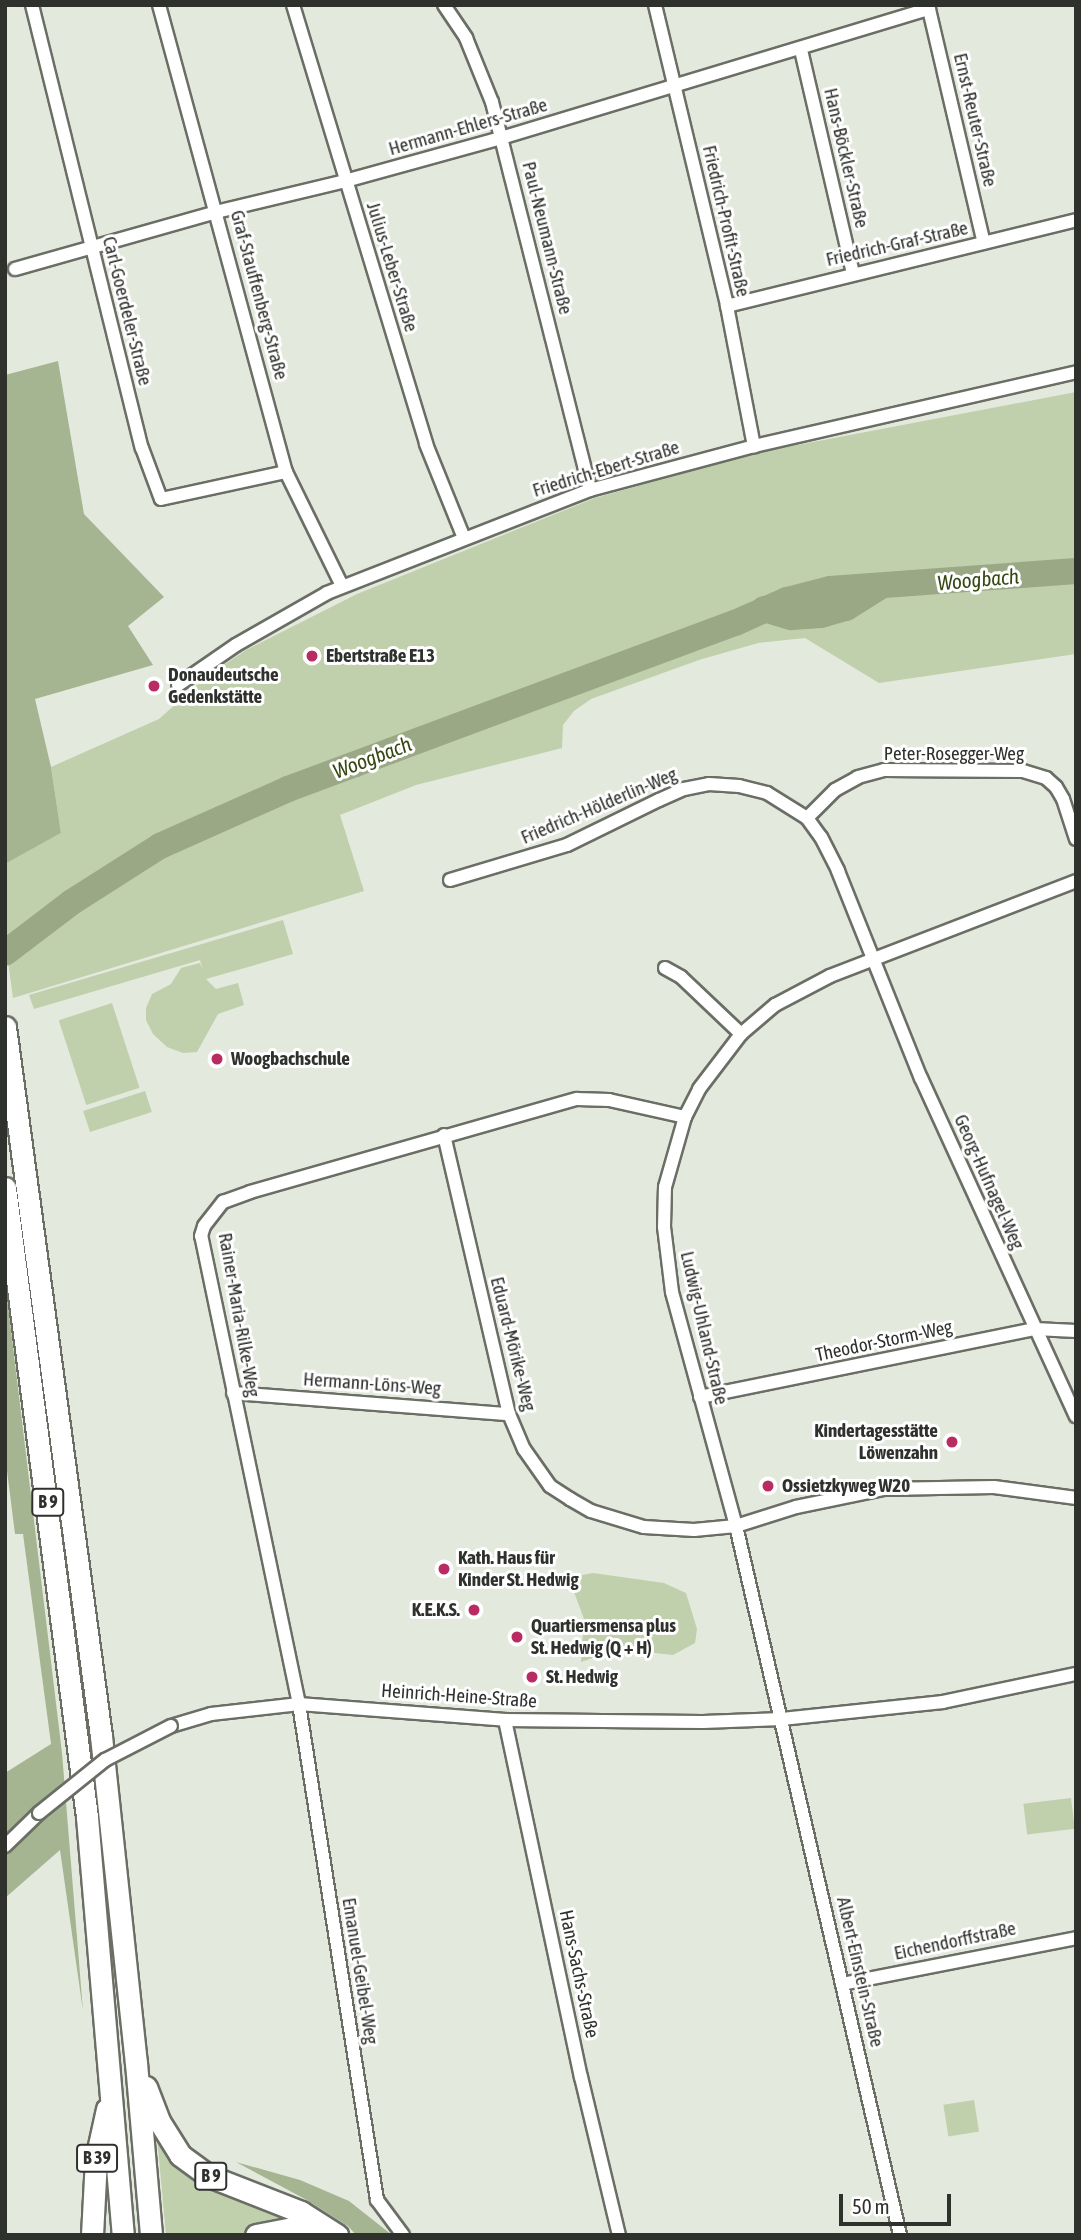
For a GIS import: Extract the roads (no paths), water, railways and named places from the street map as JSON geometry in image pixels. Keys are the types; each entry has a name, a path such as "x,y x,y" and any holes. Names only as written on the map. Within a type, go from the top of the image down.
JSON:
{"highway":[{"name":"B 9","path":"5,1029 85,1612 136,2063 151,2235"},
{"name":"B 9","path":"5,1188 72,1691 112,2083 123,2235"},
{"name":"B 9","path":"136,2063 159,2121 180,2155 209,2176 301,2212 337,2235"},
{"name":"B 39","path":"92,2235 96,2160 112,2083"},
{"path":"256,2235 292,2228 306,2235"}],"street":[{"name":"Carl-Goerdeler-Straße","path":"32,5 142,448 161,499 286,472"},
{"name":"Graf-Stauffenberg-Straße","path":"159,5 286,472 342,586"},
{"name":"Julius-Leber-Straße","path":"293,5 426,444 464,538"},
{"name":"Paul-Neumann-Straße","path":"444,5 482,72 590,490"},
{"name":"Friedrich-Profit-Straße","path":"654,5 727,306 754,446"},
{"name":"Hermann-Ehlers-Straße","path":"15,269 216,212 345,181 501,138 801,50 829,37 928,7"},
{"name":"Ernst-Reuter-Straße","path":"928,7 984,243"},
{"name":"Hans-Böckler-Straße","path":"801,50 853,274"},
{"name":"Friedrich-Graf-Straße","path":"727,306 1076,220"},
{"name":"Friedrich-Ebert-Straße","path":"178,685 236,645 342,586 590,490 754,446 1076,372"},
{"name":"Peter-Rosegger-Weg","path":"807,817 835,790 858,777 884,771 1023,771 1045,778 1056,787 1063,799 1076,839"},
{"name":"Friedrich-Hölderlin-Weg","path":"450,880 567,845 684,789 709,784 739,786 767,793 807,817 821,837 838,871 874,961"},
{"name":"Ludwig-Uhland-Straße","path":"782,1718 736,1526 672,1292 664,1227 666,1187 685,1117 698,1089 741,1034 775,1005 802,988 1076,881"},
{"name":"Georg-Hufnagel-Weg","path":"874,961 920,1078 1076,1416"},
{"path":"665,968 681,976 741,1034"},
{"name":"Rainer-Maria-Rilke-Weg","path":"299,1704 201,1236 210,1214 223,1202 250,1192 577,1099 609,1100 685,1117"},
{"name":"Eduard-Mörike-Weg","path":"444,1135 509,1414 524,1449 550,1486 592,1511 644,1527 694,1530 736,1526 828,1499 915,1487 994,1487 1076,1498"},
{"name":"Theodor-Storm-Weg","path":"700,1397 1035,1329 1076,1331"},
{"name":"Hermann-Löns-Weg","path":"233,1393 509,1414"},
{"name":"Heinrich-Heine-Straße","path":"5,1846 39,1813 105,1760 171,1726 211,1714 299,1704 505,1720 703,1723 943,1702 1076,1674"},
{"name":"Emanuel-Geibel-Weg","path":"299,1704 377,2200 403,2235"},
{"name":"Albert-Einstein-Straße","path":"782,1718 900,2235"},
{"name":"Hans-Sachs-Straße","path":"505,1720 581,2077 620,2235"},
{"name":"Eichendorffstraße","path":"842,1984 1076,1938"}],"waterway":[{"name":"Woogbach","path":"5,953 72,902 160,846 288,789 735,623 787,600 830,589 1076,571"},
{"name":"Woogbach","path":"764,609 791,617 821,615 846,608 880,587"},
{"path":"358,774 361,763"}],"place":[{"name":"Ebertstraße E13","path":"312,656"},
{"name":"Donaudeutsche Gedenkstätte","path":"154,686"},
{"name":"Woogbachschule","path":"217,1059"},
{"name":"Kindertagesstätte Löwenzahn","path":"952,1442"},
{"name":"Ossietzkyweg W20","path":"768,1486"},
{"name":"Kath. Haus für Kinder St. Hedwig","path":"444,1569"},
{"name":"K.E.K.S.","path":"474,1610"},
{"name":"Quartiersmensa plus St. Hedwig (Q + H)","path":"517,1637"},
{"name":"St. Hedwig","path":"532,1677"}]}
